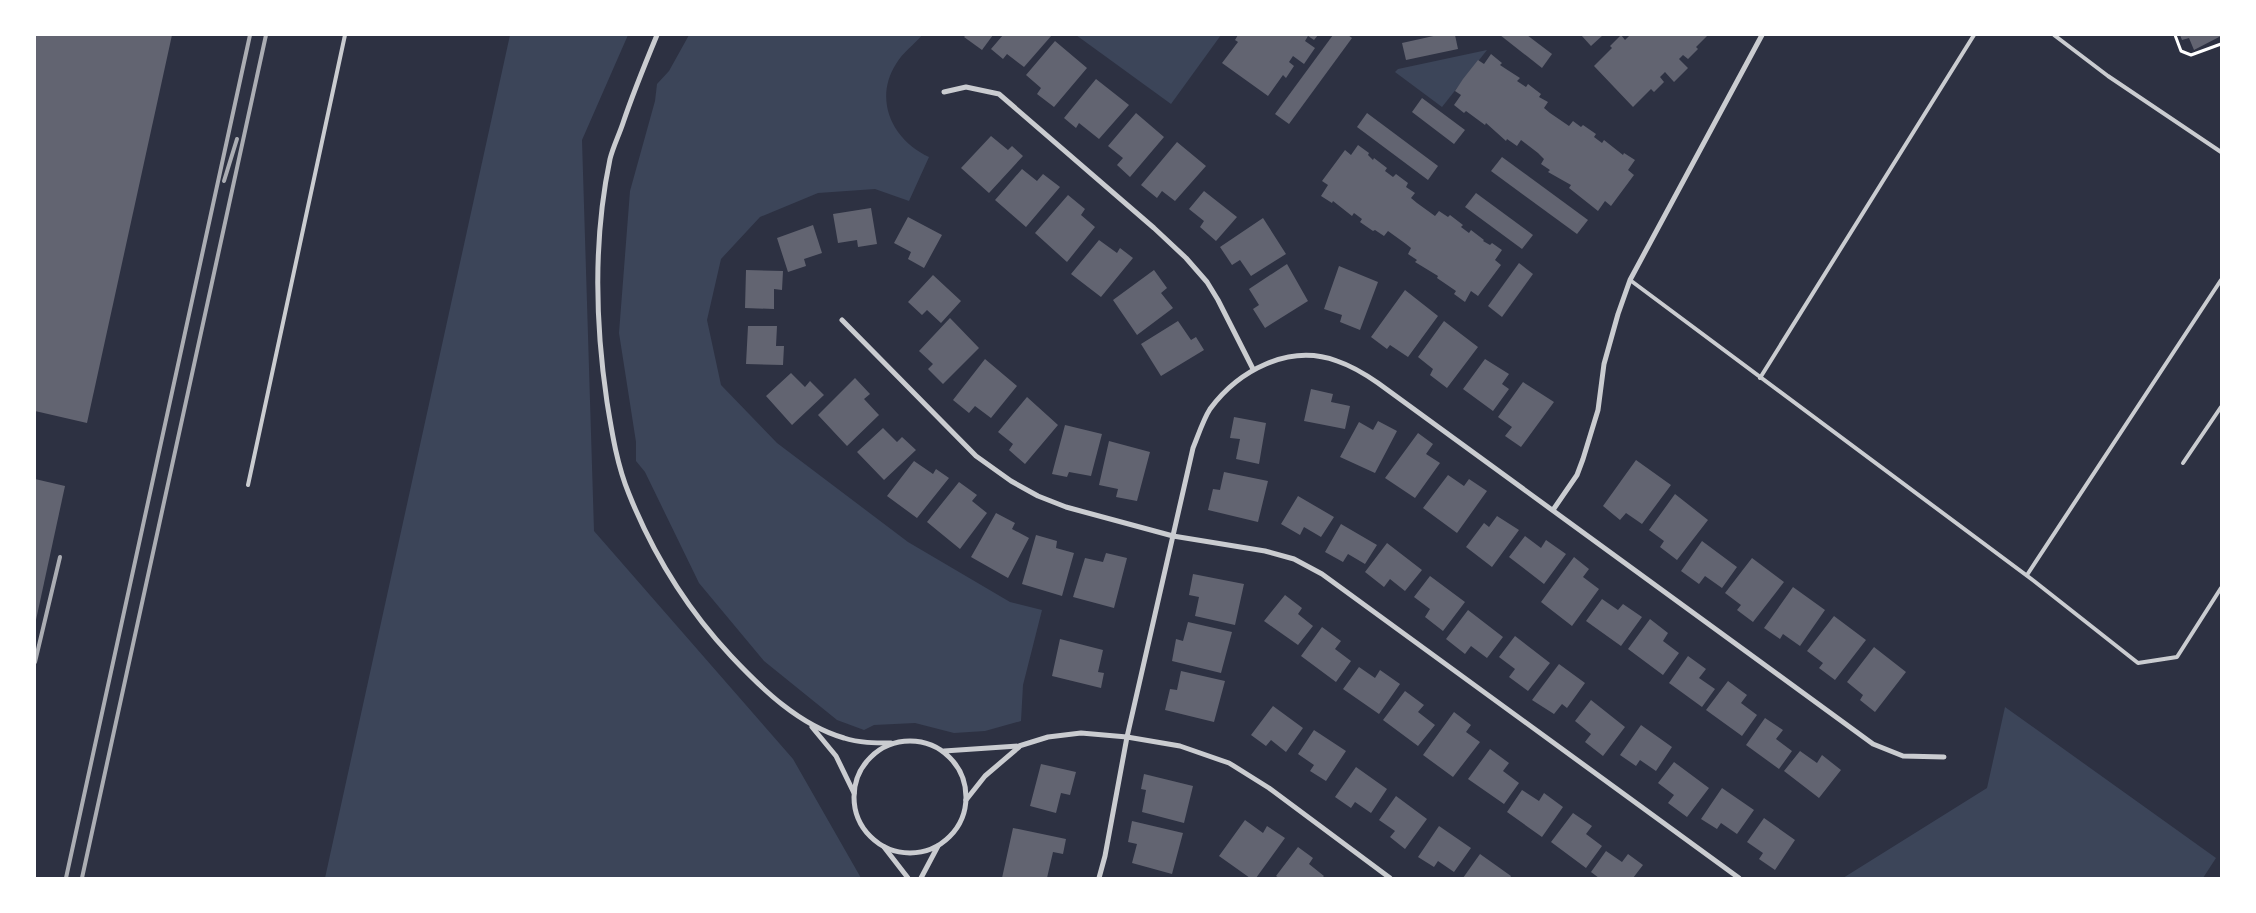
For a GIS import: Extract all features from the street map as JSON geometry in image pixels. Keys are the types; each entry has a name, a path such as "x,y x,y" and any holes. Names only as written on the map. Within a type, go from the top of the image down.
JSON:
{"street":[{"path":"657,35 638,80 610,158 599,240 596,292 601,357 613,438 628,492 652,546 683,597 714,638 740,666 780,703 810,725 836,756 854,795"},
{"path":"1553,510 1577,475 1580,467 1598,410 1604,364 1630,280 1762,35"},
{"path":"944,92 966,87 999,94 1154,228 1186,258 1207,282 1227,316 1253,370"},
{"path":"842,320 976,456 1011,481 1038,496 1066,507 1173,536 1266,551 1294,559 1322,574 1739,878"},
{"path":"1098,878 1105,856 1127,737 1193,448 1209,411 1231,384 1265,363 1290,358 1315,356 1336,360 1360,371 1872,744 1904,756 1944,757"},
{"path":"810,725 843,738 865,742 891,743 909,740 928,743 944,751 954,761 961,773 965,786 966,800 962,818 952,834 938,846 921,852 902,852 884,847"},
{"path":"944,751 1020,746 1048,737 1081,733 1127,737 1180,746 1229,763 1269,788 1390,878"},
{"path":"891,743 874,753 862,766 855,784 854,802 859,820 869,836 884,847 908,878"},
{"path":"966,800 984,776 1020,746"},
{"path":"921,878 938,846"}],"lane":[{"path":"248,485 345,35"},
{"path":"1760,378 1974,35"},
{"path":"2054,35 2108,76 2221,152"},
{"path":"1630,280 2026,576 2138,663 2177,657 2221,588"},
{"path":"2026,576 2221,280"},
{"path":"2183,463 2221,407"}],"path":[{"path":"2175,35 2181,51 2191,55 2221,44"}],"shaded area":[{"path":"510,35 628,35 582,140 594,531 793,759 861,878 325,878"},
{"path":"689,35 922,35 896,64 889,78 886,91 890,118 897,130 905,141 929,157 909,201 875,189 818,193 760,217 721,259 707,320 721,385 777,443 908,542 1010,602 1042,610 1023,685 1021,721 985,731 954,733 915,723 874,725 864,730 837,720 764,661 699,583 645,472 636,461 636,442 619,333 630,191 655,101 657,84 669,71"},
{"path":"1076,35 1221,35 1171,104"},
{"path":"1487,50 1442,107 1395,72 1398,69"},
{"path":"2005,707 2216,858 2203,878 1843,878 1987,788"}],"building":[{"path":"35,35 172,35 87,423 35,411"},
{"path":"966,35 993,35 982,50 964,37"},
{"path":"1003,35 1052,35 1024,67 1007,54 1003,59 991,49"},
{"path":"1238,35 1318,35 1314,40 1308,36 1305,41 1315,48 1304,64 1293,56 1289,62 1294,66 1286,78 1283,75 1268,96 1222,63 1238,42 1235,40"},
{"path":"1333,35 1348,35 1352,38 1289,124 1275,114"},
{"path":"1438,35 1455,35 1458,49 1406,60 1402,43"},
{"path":"1500,35 1527,35 1552,54 1542,68"},
{"path":"1581,35 1603,35 1591,46"},
{"path":"1621,35 1625,40 1630,35 1708,35 1696,47 1698,49 1688,59 1683,55 1679,59 1688,68 1674,82 1665,72 1660,77 1664,82 1654,92 1651,89 1633,107 1594,66 1612,48 1610,46"},
{"path":"2180,35 2221,36 2194,50 2189,38 2182,40"},
{"path":"1055,41 1087,68 1054,107 1037,94 1041,88 1026,75"},
{"path":"1491,54 1502,63 1500,65 1520,78 1517,81 1526,87 1528,84 1541,94 1539,97 1548,102 1544,108 1550,113 1569,126 1573,121 1581,127 1583,125 1596,134 1594,137 1602,143 1604,140 1623,155 1624,153 1635,160 1628,170 1634,175 1611,206 1605,201 1598,211 1569,188 1571,185 1548,172 1550,170 1541,164 1544,159 1521,140 1517,146 1507,139 1506,141 1486,123 1485,125 1454,105 1461,95 1455,91 1463,79 1478,60 1484,64"},
{"path":"1096,79 1129,105 1099,139 1079,123 1076,128 1064,118"},
{"path":"1422,98 1465,130 1454,144 1412,112"},
{"path":"1136,113 1164,137 1130,177 1117,165 1123,158 1108,146"},
{"path":"1367,113 1438,166 1428,180 1357,127"},
{"path":"991,136 1008,150 1012,146 1023,156 989,193 961,168"},
{"path":"1177,142 1206,166 1175,201 1162,191 1157,198 1141,185"},
{"path":"1358,145 1369,153 1368,155 1373,160 1374,158 1387,168 1385,171 1393,177 1396,174 1408,183 1406,187 1415,193 1411,198 1417,203 1435,216 1439,211 1448,217 1450,215 1463,225 1461,227 1469,233 1471,230 1483,241 1490,245 1492,243 1502,250 1495,260 1501,265 1478,296 1471,291 1465,302 1454,294 1456,291 1437,278 1438,276 1415,262 1417,260 1408,254 1411,248 1406,244 1388,231 1384,236 1375,230 1373,231 1360,222 1362,219 1354,213 1352,216 1333,201 1332,203 1321,196 1328,185 1322,181 1345,150 1351,155"},
{"path":"1502,157 1588,220 1577,234 1491,171"},
{"path":"1022,169 1037,181 1043,174 1060,187 1026,227 995,200"},
{"path":"1204,191 1237,217 1216,241 1200,227 1204,221 1189,209"},
{"path":"1476,193 1533,235 1522,249 1465,207"},
{"path":"1068,195 1085,209 1081,215 1095,227 1067,262 1035,233"},
{"path":"871,208 877,244 858,247 857,240 838,243 833,214"},
{"path":"908,217 942,235 924,268 908,259 911,252 894,243"},
{"path":"1263,218 1286,254 1251,276 1240,260 1232,265 1220,247"},
{"path":"813,225 822,253 804,259 806,266 788,272 777,238"},
{"path":"1099,240 1117,253 1120,248 1133,258 1101,297 1071,274"},
{"path":"1519,263 1533,274 1502,317 1488,306"},
{"path":"1287,264 1308,301 1265,328 1253,309 1259,305 1249,289"},
{"path":"1339,266 1378,282 1360,330 1340,322 1342,315 1324,309"},
{"path":"746,270 783,271 782,290 774,289 774,309 745,308"},
{"path":"1154,270 1167,288 1161,293 1173,308 1137,335 1113,300"},
{"path":"933,275 961,301 941,323 927,310 922,315 908,302"},
{"path":"1405,290 1438,316 1408,357 1390,345 1387,349 1371,337"},
{"path":"950,318 979,348 943,384 928,369 933,364 919,351"},
{"path":"1178,321 1191,340 1196,337 1204,350 1161,376 1141,344"},
{"path":"1444,321 1478,347 1447,388 1430,375 1433,369 1418,357"},
{"path":"748,326 777,326 776,346 784,346 783,365 746,364"},
{"path":"985,359 1017,386 991,418 975,406 969,413 953,400"},
{"path":"1485,359 1509,374 1502,384 1509,389 1493,411 1463,389"},
{"path":"791,373 805,387 810,381 824,395 792,425 766,396"},
{"path":"855,378 870,394 864,399 879,415 847,446 818,415"},
{"path":"1523,382 1554,402 1521,447 1505,436 1512,427 1498,417"},
{"path":"1311,389 1333,394 1331,402 1350,406 1345,429 1304,421"},
{"path":"1027,397 1058,425 1025,464 1009,450 1013,444 998,432"},
{"path":"1234,417 1266,423 1259,464 1236,459 1240,439 1230,438"},
{"path":"1378,421 1397,431 1375,473 1340,457 1359,422 1373,430"},
{"path":"1065,425 1102,434 1091,476 1069,472 1067,477 1052,474"},
{"path":"883,428 897,442 902,437 916,450 884,480 857,452"},
{"path":"1418,433 1433,444 1426,454 1440,463 1415,498 1385,478"},
{"path":"1109,441 1150,452 1137,501 1116,497 1118,489 1099,485"},
{"path":"1636,460 1671,485 1642,524 1626,513 1620,520 1603,506"},
{"path":"914,461 933,474 936,469 949,478 917,518 887,496"},
{"path":"1224,472 1268,481 1258,522 1208,510 1213,489 1220,490"},
{"path":"1448,475 1464,486 1469,479 1487,491 1457,533 1423,508"},
{"path":"35,479 65,486 36,620 35,620"},
{"path":"959,482 977,495 972,501 987,513 960,549 927,522"},
{"path":"1675,494 1708,520 1677,560 1660,547 1664,541 1649,530"},
{"path":"1298,496 1334,517 1321,537 1304,527 1300,535 1281,524"},
{"path":"996,513 1015,523 1012,529 1029,538 1008,578 971,557"},
{"path":"1497,516 1519,530 1492,567 1466,547 1484,523 1489,527"},
{"path":"1341,524 1377,545 1365,564 1348,554 1343,562 1325,552"},
{"path":"1036,535 1057,541 1056,548 1074,553 1062,596 1022,584"},
{"path":"1525,536 1541,548 1546,540 1566,554 1544,584 1509,557"},
{"path":"1702,541 1737,567 1722,588 1705,576 1699,584 1681,571"},
{"path":"1387,543 1422,570 1405,591 1390,579 1384,587 1365,572"},
{"path":"1106,553 1127,558 1114,608 1073,597 1085,558 1103,562"},
{"path":"1574,557 1589,569 1583,577 1599,589 1572,626 1541,602"},
{"path":"1752,558 1784,582 1753,622 1737,610 1741,605 1725,593"},
{"path":"1193,574 1244,584 1235,625 1195,616 1199,597 1189,595"},
{"path":"1430,576 1465,602 1443,631 1425,617 1430,609 1414,597"},
{"path":"1793,587 1825,610 1800,646 1783,634 1780,639 1764,628"},
{"path":"1285,595 1302,608 1298,614 1313,626 1298,645 1264,621"},
{"path":"1602,599 1618,610 1623,604 1642,617 1621,646 1586,621"},
{"path":"1468,610 1503,637 1487,658 1471,646 1465,654 1446,639"},
{"path":"1834,616 1866,640 1835,680 1819,668 1823,663 1807,651"},
{"path":"1650,619 1668,633 1663,641 1679,653 1663,675 1628,649"},
{"path":"1188,622 1232,632 1221,673 1172,661 1176,639 1183,641"},
{"path":"1322,627 1341,641 1335,649 1351,661 1336,682 1301,656"},
{"path":"1515,636 1550,663 1528,691 1509,677 1515,669 1499,657"},
{"path":"1060,639 1103,650 1098,672 1104,673 1101,688 1052,676"},
{"path":"1874,647 1906,672 1875,712 1860,700 1863,695 1847,682"},
{"path":"1688,656 1706,669 1699,678 1715,689 1702,707 1669,683"},
{"path":"1559,664 1585,683 1567,708 1562,704 1554,714 1532,700"},
{"path":"1359,667 1375,678 1380,670 1400,684 1379,714 1343,689"},
{"path":"1181,671 1225,681 1214,722 1165,710 1170,689 1177,690"},
{"path":"1728,681 1747,695 1741,703 1757,715 1742,736 1706,710"},
{"path":"1405,691 1424,705 1418,712 1435,725 1418,746 1383,720"},
{"path":"1591,700 1625,727 1603,756 1585,742 1591,734 1575,721"},
{"path":"1273,706 1303,728 1286,752 1271,740 1266,746 1251,735"},
{"path":"1454,712 1471,725 1466,732 1480,742 1453,777 1423,755"},
{"path":"1765,718 1783,730 1776,739 1792,751 1779,769 1746,745"},
{"path":"1641,725 1672,747 1656,771 1640,760 1636,766 1620,755"},
{"path":"1314,730 1346,751 1326,781 1310,771 1314,765 1298,754"},
{"path":"1490,749 1509,763 1503,771 1519,783 1504,804 1468,779"},
{"path":"1800,751 1817,763 1822,755 1841,770 1819,798 1784,771"},
{"path":"1674,762 1709,788 1687,817 1668,803 1674,795 1658,783"},
{"path":"1041,764 1076,772 1070,795 1061,793 1056,813 1030,806"},
{"path":"1356,767 1387,789 1371,813 1355,802 1351,808 1335,797"},
{"path":"1144,774 1193,786 1184,823 1142,812 1146,790 1141,789"},
{"path":"1722,788 1754,810 1737,834 1721,823 1717,829 1701,819"},
{"path":"1522,790 1539,801 1544,793 1563,807 1542,837 1507,812"},
{"path":"1396,796 1427,819 1405,849 1390,837 1395,831 1379,820"},
{"path":"1573,813 1592,826 1586,834 1602,846 1586,868 1551,842"},
{"path":"1764,818 1795,840 1775,870 1759,859 1763,853 1747,842"},
{"path":"1245,820 1263,833 1267,826 1285,838 1256,878 1250,878 1219,856"},
{"path":"1132,821 1183,833 1172,874 1132,863 1137,844 1128,842"},
{"path":"1439,826 1471,848 1454,872 1438,861 1434,867 1418,857"},
{"path":"1013,828 1066,839 1063,854 1053,852 1047,878 1002,878"},
{"path":"1298,847 1313,858 1309,864 1324,876 1322,878 1279,878 1276,876"},
{"path":"1606,851 1622,862 1628,854 1643,865 1633,878 1599,878 1591,872"},
{"path":"1480,854 1511,876 1510,878 1463,878"}],"railway":[{"path":"66,878 250,35"},
{"path":"82,878 266,35"},
{"path":"224,181 237,139"},
{"path":"35,662 60,557"}]}
